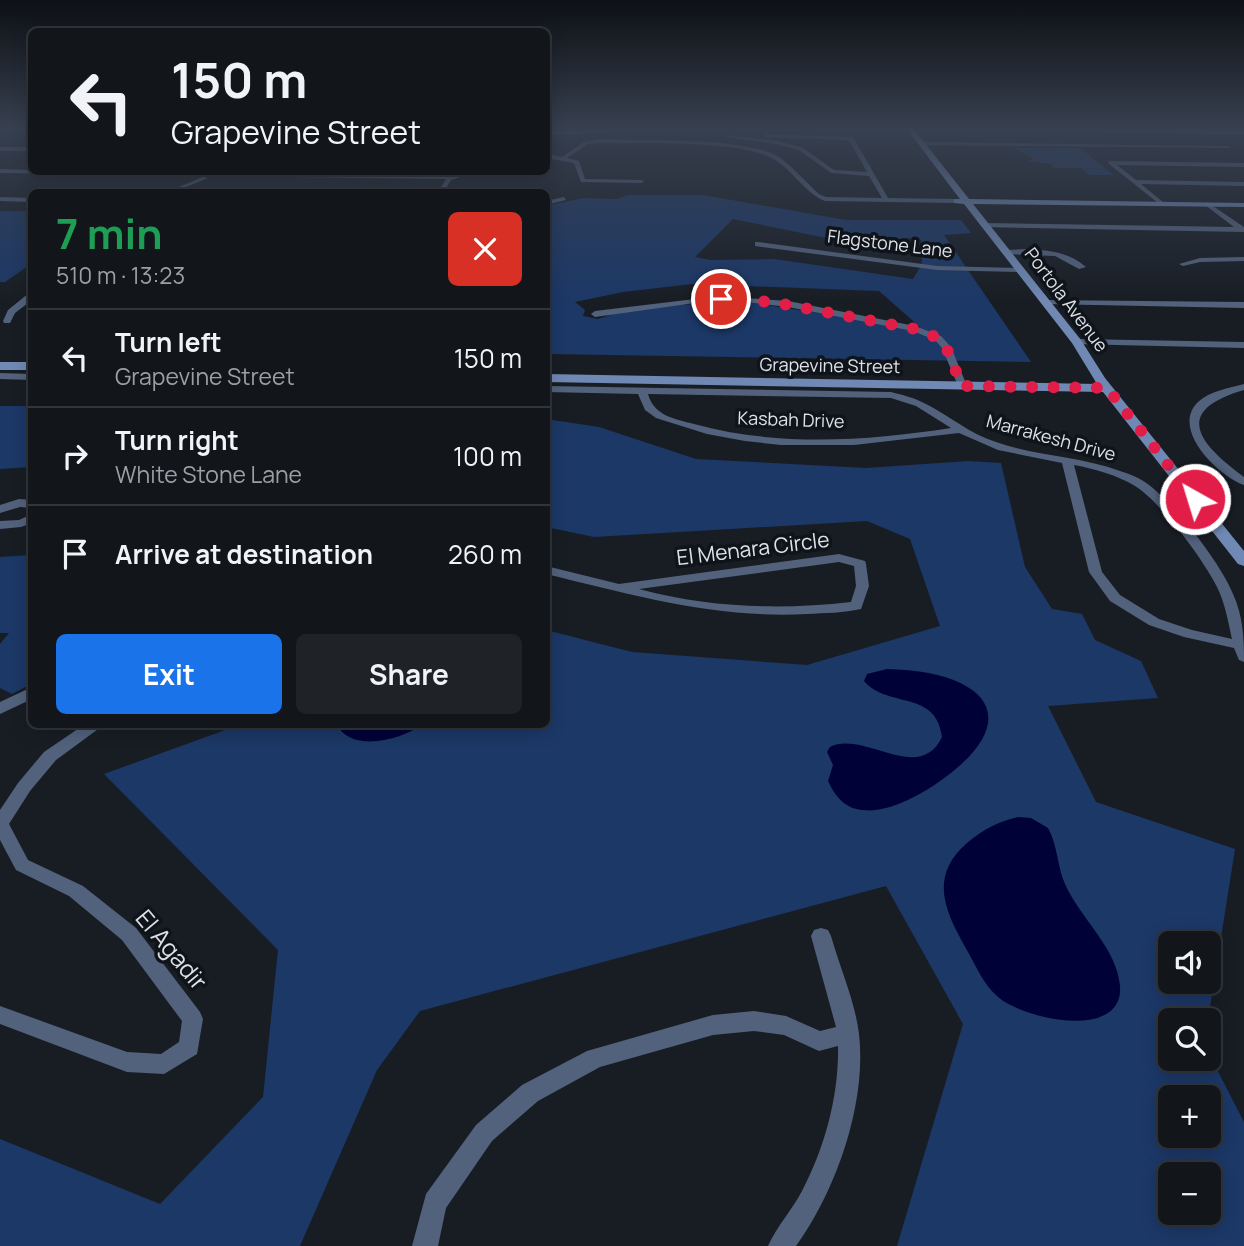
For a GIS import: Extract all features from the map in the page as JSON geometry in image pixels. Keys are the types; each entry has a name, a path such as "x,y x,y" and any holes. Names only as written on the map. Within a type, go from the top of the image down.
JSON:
{"street":[{"path":"808,186 820,197 886,200 1244,205"},
{"path":"879,186 886,200"},
{"name":"Portola Avenue","path":"949,186 1006,252 1077,342 1107,388 1244,561"},
{"name":"Portola Avenue","path":"951,186 961,201"},
{"path":"1140,186 1162,204"},
{"path":"0,199 28,200"},
{"path":"550,202 564,199"},
{"path":"1207,204 1243,230"},
{"path":"983,225 1243,230"},
{"name":"Flagstone Lane","path":"758,244 937,268 1019,270"},
{"path":"1006,252 1055,253 1069,256 1082,267"},
{"path":"1183,264 1200,260 1244,259"},
{"path":"7,321 11,312 28,298"},
{"path":"595,314 695,301 745,300 788,304 915,329 938,338 946,347 962,386"},
{"path":"1045,302 1244,305"},
{"path":"1077,342 1244,345"},
{"path":"0,366 28,366"},
{"path":"0,376 28,377"},
{"name":"Grapevine Street","path":"550,382 1107,388"},
{"name":"Marrakesh Drive","path":"550,382 642,389 891,395 910,398 932,408 958,430 1004,449 1091,466 1143,486 1161,503 1222,583 1233,610 1242,651"},
{"path":"1244,387 1206,401 1197,408 1192,424 1196,437 1210,454 1244,482"},
{"name":"Kasbah Drive","path":"642,389 644,399 655,414 693,428 725,435 813,442 932,435 958,430"},
{"path":"1067,461 1096,572 1115,598 1154,622 1242,651"},
{"path":"0,509 19,503 28,504"},
{"path":"0,525 28,520"},
{"name":"El Menara Circle","path":"550,571 667,602 735,611 806,612 856,606 863,593 863,577 859,564 839,558 619,588"},
{"path":"0,694 15,701"},
{"path":"0,709 28,694"},
{"name":"El Agadir","path":"0,1014 127,1062 164,1064 189,1047 193,1018 129,934 76,891 22,865 1,823 24,787 50,756 91,728"},
{"path":"781,1246 816,1195 837,1132 847,1073 848,1034 821,936"},
{"path":"425,1246 435,1203 484,1133 530,1094 595,1058 713,1025 754,1021 786,1026 819,1041 848,1034"}],"shaded area":[{"path":"703,195 846,220 961,220 971,233 944,235 1031,362 550,354 550,205 583,198","holes":["733,219 851,243 908,238 921,240 922,264 913,279 774,259 710,260 695,257","692,284 879,291 921,328 746,302 675,305 623,311 598,319 583,316 585,310 575,302 623,292"]},
{"path":"0,211 28,211 28,266 5,282 0,282"},
{"path":"0,406 28,406 28,467 0,469"},
{"path":"550,420 599,427 696,459 866,468 968,461 1001,463 1025,567 1052,609 1082,614 1095,640 1141,661 1158,698 1048,706 1096,802 1235,849 1221,938 1221,931 1158,931 1158,994 1212,994 1210,1008 1158,1008 1158,1071 1218,1071 1244,1122 1244,1246 897,1246 963,1024 886,886 420,1011 377,1070 300,1246 0,1246 0,1139 160,1204 263,1097 278,950 104,774 231,728 550,728 550,631 632,652 807,665 940,626 910,539 867,521 594,537 550,528"},
{"path":"28,555 28,686 12,694 0,688 0,644 9,633 0,633 0,557"},
{"path":"887,669 922,672 950,679 972,689 985,704 988,721 982,740 964,762 933,786 890,807 857,809 841,801 828,781 833,765 827,752 830,747 859,745 905,757 920,756 932,751 942,737 938,722 931,712 921,706 885,695 864,681 867,674"},
{"path":"339,728 416,728 402,735 377,741 354,739"},
{"path":"1018,817 1031,818 1048,828 1065,884 1112,959 1120,986 1117,1003 1106,1014 1089,1020 1069,1021 1048,1018 1009,1004 992,992 984,981 953,923 944,895 947,869 967,843 985,830"}],"route":[{"path":"721,299 772,302 915,329 938,338 946,347 962,386 1107,388 1195,499"}]}
